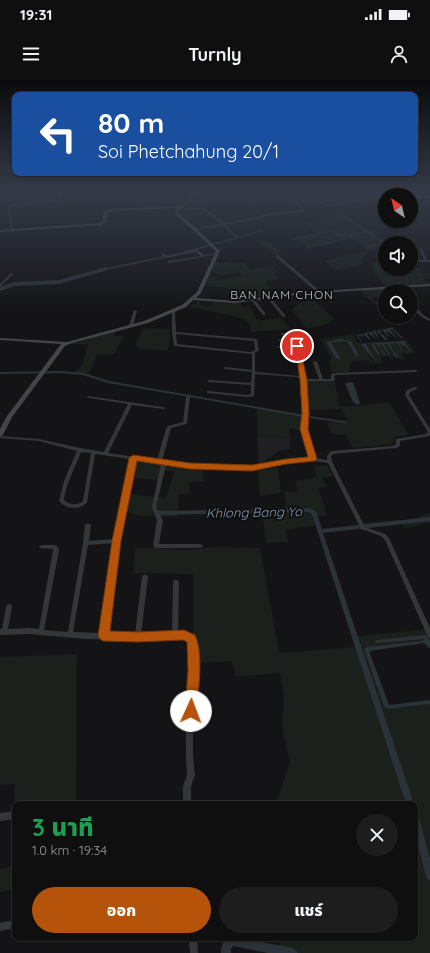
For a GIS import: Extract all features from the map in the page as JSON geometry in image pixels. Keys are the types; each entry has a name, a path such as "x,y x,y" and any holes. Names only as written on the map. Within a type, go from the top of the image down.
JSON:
{"street":[{"path":"0,339 67,343 131,326 173,311 193,300 203,288 218,251 198,232"},
{"path":"420,249 428,261"},
{"path":"162,254 166,257 197,251 203,256"},
{"path":"169,262 217,254"},
{"path":"277,256 319,292"},
{"path":"0,286 12,274"},
{"path":"418,285 430,285"},
{"path":"193,300 228,302 319,292 378,288"},
{"path":"269,298 284,316"},
{"path":"253,300 264,314"},
{"path":"131,326 135,311"},
{"path":"173,311 174,344 176,345 253,352 257,351 256,340 174,333"},
{"path":"418,311 428,320"},
{"path":"282,334 291,334 298,348 303,378 305,413 304,429 312,459"},
{"path":"280,340 294,340"},
{"path":"67,343 59,350 9,417 0,436 45,441 80,450 162,463 199,467 252,468 286,461 312,459 330,462"},
{"path":"279,348 298,348"},
{"path":"208,392 253,395 253,352"},
{"path":"284,356 299,356"},
{"path":"315,362 321,380"},
{"path":"225,368 321,380 332,380 332,375 336,374 416,371"},
{"path":"209,381 253,384"},
{"path":"416,388 408,391 407,395 430,433 427,435 398,440 398,445 394,448 332,453 329,456 330,462 362,526 383,535 387,539 430,635"},
{"path":"89,397 163,408"},
{"path":"188,397 185,423 169,427 168,429 154,507 160,520 156,546 200,546"},
{"path":"105,454 130,404"},
{"path":"80,450 67,478 62,494 61,501 67,505 79,506 86,502 93,452"},
{"path":"103,636 117,541 133,458"},
{"path":"70,635 88,525"},
{"path":"86,543 117,541"},
{"path":"41,632 56,550 55,547 52,546 42,547"},
{"path":"138,637 145,577"},
{"path":"175,635 176,582"},
{"path":"9,607 2,632 41,632 70,635 138,637 175,635 189,636 192,639 191,775 187,786 187,801"},
{"path":"0,817 12,815"},
{"path":"0,927 12,925"},
{"path":"193,941 194,953"}],"shaded area":[{"path":"316,232 372,232 378,236 378,249 374,249 361,259 362,264 334,270 324,261 370,250 351,238 306,247 294,238 318,233"},
{"path":"265,240 283,252 274,254 258,242"},
{"path":"378,260 378,276 418,276 418,268 430,268 419,269 421,271 430,271 420,272 430,273 430,275 423,275 422,277 430,277 425,278 425,282 430,282 430,284 383,284 375,274 372,262"},
{"path":"227,262 231,264 243,262 251,269 272,266 278,272 274,273 278,279 265,282 275,295 236,300 228,288 207,286 209,276 217,277 215,280 220,280 242,276 239,272 222,275 211,272 214,263"},
{"path":"378,288 378,297 372,298 378,303 378,307 359,290"},
{"path":"312,299 335,319 321,326 307,328 291,310 300,303"},
{"path":"198,301 200,302 200,305 213,306 213,302 241,303 242,308 250,307 258,321 281,318 291,329 251,332 250,324 242,318 189,307"},
{"path":"394,327 393,329 402,337 402,339 391,329 390,330 398,339 386,330 390,339 382,330 380,332 388,340 385,340 377,331 376,332 380,340 373,332 372,333 377,340 368,333 367,334 371,341 363,334 362,336 367,342 360,335 358,336 361,342 356,335"},
{"path":"143,328 171,329 168,351 139,349 139,347 135,346"},
{"path":"116,331 114,336 124,336 114,354 97,355 89,374 74,372 82,366 88,344 68,344"},
{"path":"353,334 358,343 406,340 416,353 402,354 405,360 389,356 380,357 383,363 370,364 367,360 350,362 350,372 332,372 329,360 332,360 321,339","holes":["401,341 411,352 401,343 399,343 404,352 397,343 394,343 401,357 393,343 389,344 398,357 396,357 387,344 384,344 390,355 381,344 374,344 379,354 371,344 366,344 376,361 373,361 361,344"]},
{"path":"341,339 351,341 359,356 356,356 347,341 331,342 341,360 336,358 326,342"},
{"path":"405,341 411,352 399,343 404,353 397,343 394,343 402,358 393,343 389,344 398,357 396,357 387,344 384,344 390,355 381,344 379,345 386,355 384,355 377,344 374,344 380,355 378,355 371,344 366,344 376,361 361,344"},
{"path":"306,381 334,381 340,405 344,407 389,402 408,434 394,438 392,444 353,448 346,435 332,434 327,423 348,420 341,409 309,410"},
{"path":"353,382 360,403 357,405 353,402 345,383"},
{"path":"258,407 303,415 302,430 289,428 290,438 257,436"},
{"path":"257,436 290,438 290,449 278,451 259,466"},
{"path":"136,460 203,469 204,482 189,482 189,494 179,494 177,517 139,516 125,511 128,494 166,498 174,472 164,470 162,480 133,478"},
{"path":"327,465 333,476 322,478 326,487 318,488 327,515 317,517 313,526 286,529 288,542 266,543 262,510 286,507 284,492 298,491 295,481 317,477 314,466"},
{"path":"278,468 281,493 260,496 258,470"},
{"path":"430,513 430,523 405,528 401,524 365,527 365,523 413,519"},
{"path":"135,547 189,550 219,547 260,548 279,653 355,647 352,637 430,629 430,640 428,636 422,638 424,639 423,641 364,649 384,707 387,709 430,704 430,953 280,953 279,941 418,941 418,801 277,801 290,762 282,727 284,695 280,673 236,677 232,661 197,663 193,635 193,574 134,573"},
{"path":"426,635 430,640 430,649 424,643 370,651 389,705 430,700 430,704 387,709 384,707 364,649 367,647 423,641 424,639 377,643 375,641 376,640"},
{"path":"77,654 76,801 14,801 15,784 0,785 0,657"},
{"path":"12,867 12,890 0,892 0,869"}],"waterway":[{"path":"231,232 238,238"},
{"path":"238,238 259,232"},
{"path":"293,239 327,232"},
{"path":"332,232 339,235"},
{"path":"367,232 375,232"},
{"path":"339,235 368,232"},
{"path":"367,247 384,243 369,233"},
{"path":"307,248 346,239 339,235"},
{"path":"106,269 179,254 238,238"},
{"path":"0,289 14,284 59,282 106,269"},
{"path":"0,373 62,372 84,374 108,382 345,422"},
{"path":"159,513 310,510 314,513 409,801"},
{"name":"Khlong Bang Yo","path":"320,531 430,519"},
{"path":"418,830 430,876"},
{"path":"226,953 226,946 231,941 293,953"}],"district":[{"name":"BAN NAM CHON","path":"282,295"}],"route":[{"path":"191,711 193,644 192,639 189,636 163,634 138,637 103,636 124,498 133,458 190,466 252,468 286,461 312,459 304,429 305,413 303,378 297,346"}]}
